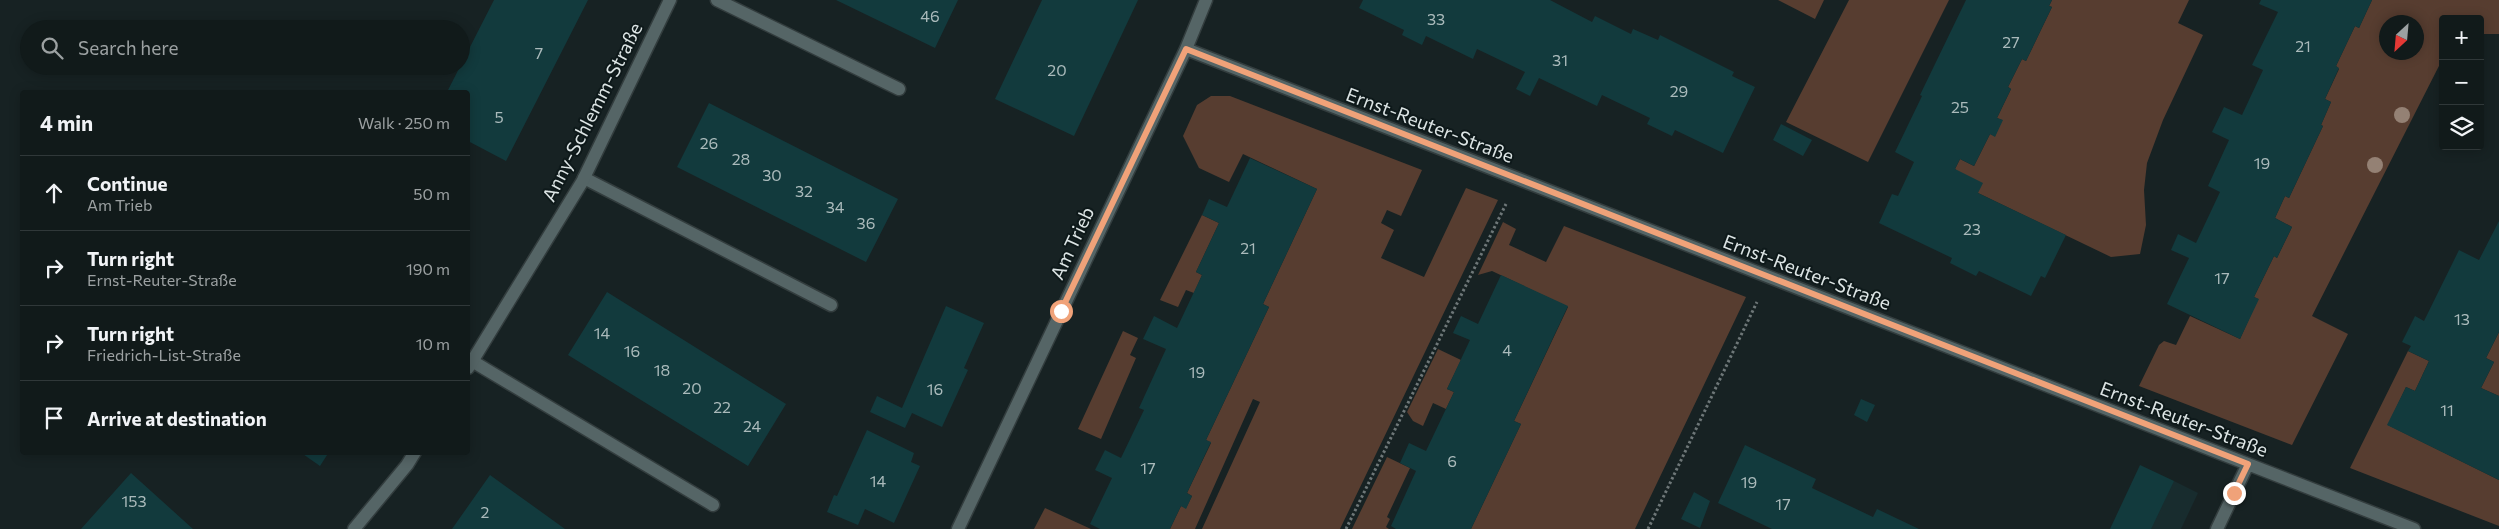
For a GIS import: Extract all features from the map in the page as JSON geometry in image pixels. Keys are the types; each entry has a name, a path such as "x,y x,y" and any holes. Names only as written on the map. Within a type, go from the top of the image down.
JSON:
{"street":[{"name":"Anny-Schlemm-Straße","path":"470,364 584,178 670,0"},
{"path":"717,0 900,89"},
{"name":"Am Trieb","path":"958,529 1186,49 1206,0"},
{"name":"Ernst-Reuter-Straße","path":"1186,49 2414,529"},
{"path":"584,178 831,305"},
{"path":"470,364 713,505"},
{"path":"354,529 413,455"},
{"path":"2217,529 2248,464"}],"path":[{"path":"1346,529 1509,196"},
{"path":"1648,529 1769,277"}],"shaded area":[{"path":"1778,0 1824,0 1815,19"},
{"path":"1849,0 1949,0 1868,162 1786,122"},
{"path":"2052,0 2189,0 2178,23 2203,35 2163,120 2147,163 2144,190 2146,225 2140,254 2111,257 1978,193 1955,169 1960,159 1974,166 1990,134 1995,136 2002,120 1997,118 2011,89 2008,87 2022,59 2026,61 2052,7 2049,6"},
{"path":"2372,0 2499,0 2499,34 2484,34 2484,15 2439,15 2439,66 2312,316 2348,334 2292,445 2139,386 2159,345 2164,341 2176,345 2190,316 2240,339 2258,299 2254,297 2274,256 2277,258 2292,227 2275,218 2285,196 2289,198 2323,126 2321,125 2331,102 2325,99 2339,69 2336,66 2355,26 2359,28"},
{"path":"1211,96 1230,96 1422,170 1401,216 1387,210 1381,223 1394,230 1381,258 1424,277 1466,188 1498,200 1340,529 1202,529 1260,402 1253,399 1195,529 1170,529 1181,506 1186,508 1192,496 1187,493 1211,443 1206,440 1269,307 1263,304 1317,189 1243,154 1229,182 1199,168 1183,136 1197,105"},
{"path":"1202,215 1219,223 1196,272 1202,275 1194,293 1186,290 1178,307 1160,300"},
{"path":"1503,222 1516,229 1509,245 1546,262 1564,226 1746,297 1635,529 1471,529 1521,424 1514,421 1568,307 1492,271 1478,275"},
{"path":"1123,331 1138,338 1130,355 1136,358 1101,439 1078,429"},
{"path":"2499,332 2499,396 2481,388 2494,362 2486,358"},
{"path":"1438,349 1461,360 1447,389 1454,392 1446,409 1433,403 1423,426 1413,421 1407,412"},
{"path":"2408,351 2429,361 2415,391 2406,387 2388,425 2499,480 2499,526 2350,468"},
{"path":"1387,457 1410,468 1387,517 1390,519 1386,527 1389,529 1352,529"},
{"path":"2174,481 2198,493 2181,529 2110,529"},
{"path":"1045,508 1091,529 1034,529"}],"building":[{"path":"494,0 588,0 506,161 470,142 470,90 448,90 456,75 470,75 470,47"},
{"path":"836,0 958,0 935,48"},
{"path":"1042,0 1138,0 1074,136 995,99"},
{"path":"1363,0 1550,0 1592,22 1595,16 1631,34 1633,29 1658,40 1660,35 1734,72 1732,76 1755,87 1723,153 1675,130 1672,136 1647,124 1650,118 1602,95 1597,106 1539,78 1530,96 1516,89 1525,72 1477,49 1473,59 1426,36 1422,45 1402,35 1404,30 1359,8"},
{"path":"1966,0 2052,0 2049,6 2052,7 2026,61 2022,59 2008,87 2011,89 1997,118 2003,120 1995,137 1990,134 1974,166 1960,159 1955,169 1983,183 1978,193 2066,235 2045,278 2041,276 2031,296 1979,271 1976,276 1950,263 1952,258 1879,223 1892,194 1898,196 1914,162 1895,152"},
{"path":"2261,0 2372,0 2359,28 2355,26 2336,66 2339,68 2325,99 2331,102 2321,125 2323,126 2289,198 2285,196 2275,218 2292,227 2277,258 2274,256 2254,297 2259,299 2240,339 2167,304 2189,258 2171,250 2178,234 2196,243 2220,192 2208,186 2229,140 2212,132 2224,107 2242,115 2263,70 2252,65 2278,12 2259,4"},
{"path":"709,103 898,199 866,262 677,167"},
{"path":"1781,124 1812,140 1803,156 1773,140"},
{"path":"1250,158 1317,189 1263,304 1269,307 1206,440 1211,442 1187,493 1192,496 1186,509 1181,506 1170,529 1100,529 1090,524 1112,478 1095,470 1105,450 1121,458 1144,410 1139,408 1166,349 1143,339 1154,316 1177,328 1202,275 1196,272 1219,223 1202,215 1209,199 1227,207"},
{"path":"2499,221 2499,332 2486,358 2494,362 2481,388 2499,396 2499,480 2387,425 2406,387 2415,391 2429,361 2408,351 2411,346 2402,342 2415,316 2424,321 2459,250 2479,260"},
{"path":"1501,275 1568,306 1514,421 1521,424 1471,529 1396,529 1391,526 1416,471 1400,463 1409,443 1426,451 1454,392 1447,389 1470,340 1453,333 1461,316 1478,324"},
{"path":"607,292 786,404 748,466 568,355"},
{"path":"946,306 984,323 964,368 968,370 942,427 912,413 905,428 870,412 877,396 902,408"},
{"path":"1861,399 1875,405 1867,422 1854,415"},
{"path":"867,430 914,453 911,462 920,466 894,523 865,509 858,525 827,512 834,495 837,496"},
{"path":"1745,445 1816,479 1812,488 1873,517 1877,509 1919,529 1772,529 1718,503"},
{"path":"304,455 327,455 320,466"},
{"path":"2140,465 2174,481 2151,529 2110,529"},
{"path":"131,473 193,529 81,529"},
{"path":"490,475 547,516 565,529 452,529"},
{"path":"1694,492 1710,501 1700,528 1681,519"}],"route":[{"path":"1061,311 1186,49 2248,464 2234,493"}]}
